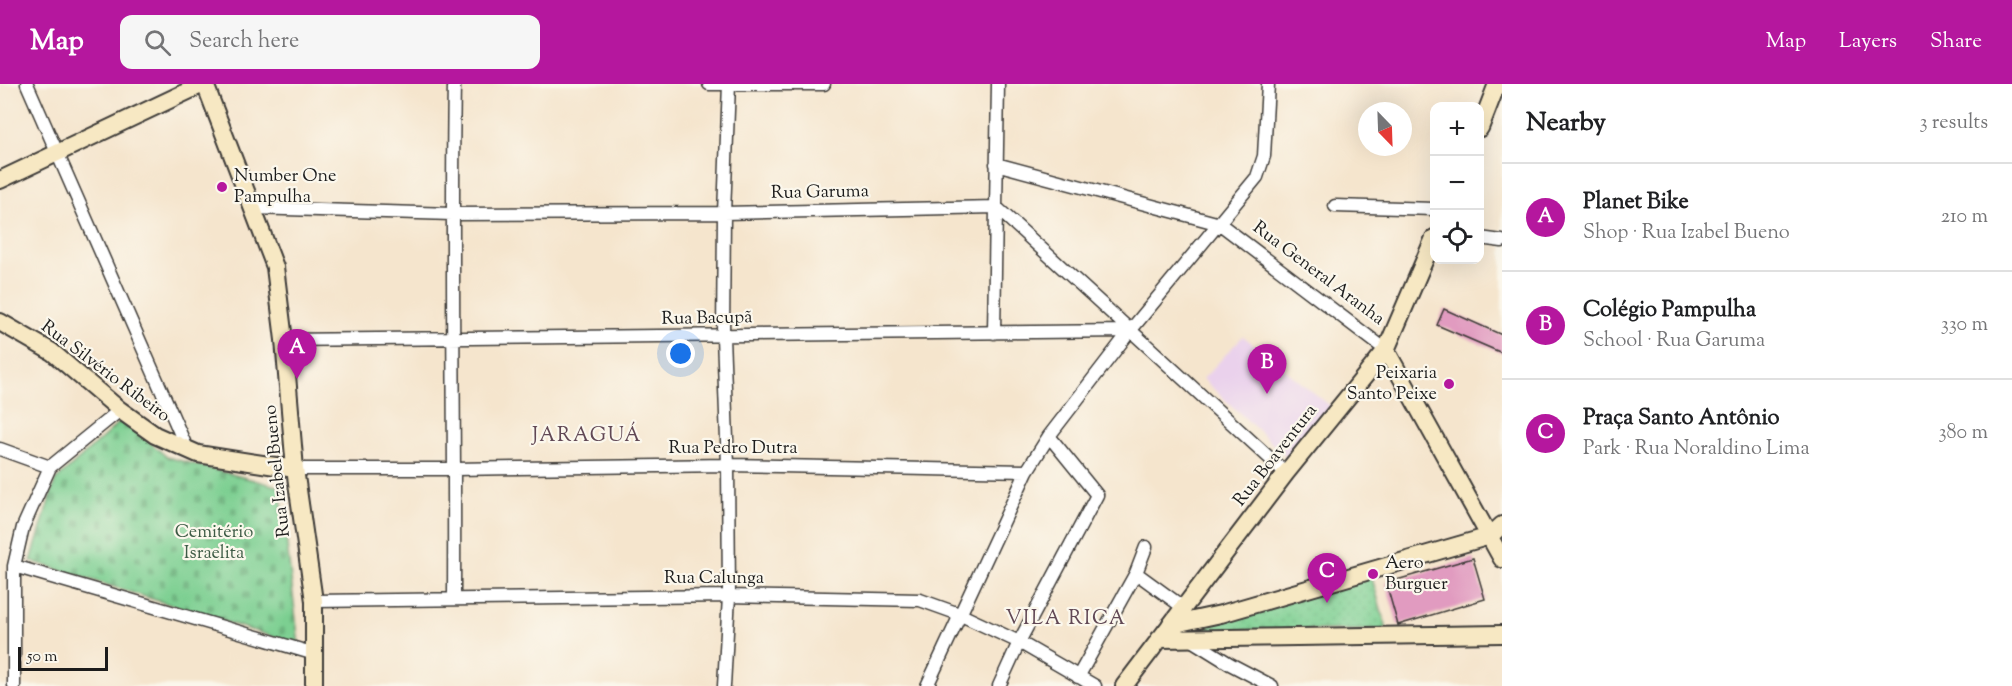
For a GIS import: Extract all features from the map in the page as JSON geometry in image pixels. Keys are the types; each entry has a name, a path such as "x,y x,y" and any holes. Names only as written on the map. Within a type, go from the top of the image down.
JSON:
{"street":[{"path":"27,84 188,451"},
{"path":"0,180 204,84"},
{"name":"Rua Izabel Bueno","path":"204,84 275,267 295,469 314,602 314,686"},
{"path":"454,84 452,214 454,598"},
{"path":"709,84 824,84"},
{"path":"724,686 729,596 728,465 723,337 724,213 729,84"},
{"path":"994,333 998,84"},
{"path":"927,686 1027,471 1049,436 1130,332 1257,177 1264,156 1268,84"},
{"path":"1484,116 1497,84"},
{"name":"Rua General Aranha","path":"996,164 1220,224 1386,350 1496,530 1502,560"},
{"path":"1335,206 1430,209"},
{"path":"996,207 1286,473"},
{"name":"Rua Garuma","path":"252,208 452,214 724,213 996,207"},
{"path":"1484,238 1502,241"},
{"name":"Rua Boaventura","path":"1124,686 1286,473 1386,350 1430,247"},
{"name":"Rua Silvério Ribeiro","path":"0,322 52,351 120,410 154,435 198,454 295,469"},
{"name":"Rua Bacupã","path":"284,340 1130,332"},
{"path":"14,686 15,566 23,527 50,467 120,410"},
{"path":"999,686 1019,642 1097,495 1049,436"},
{"path":"0,449 50,467"},
{"name":"Rua Pedro Dutra","path":"295,469 455,470 728,465 1027,471"},
{"path":"1170,625 1221,614 1496,530"},
{"path":"1078,677 1136,573 1146,547"},
{"path":"15,566 315,654"},
{"path":"1136,573 1184,608"},
{"name":"Rua Calunga","path":"314,602 454,598 729,596 920,600 959,614 1019,642 1095,686"},
{"path":"1170,625 1230,664 1272,686"},
{"path":"1159,639 1502,634"}],"shaded area":[{"path":"1243,336 1334,409 1292,462 1203,379"}],"green space":[{"name":"Cemitério Israelita","path":"123,419 167,457 280,487 299,645 31,561 55,481"},
{"path":"1371,575 1387,630 1178,630"}],"building":[{"path":"1444,309 1502,335 1502,353 1437,325"},
{"path":"1473,558 1485,599 1398,625 1386,583"}],"place":[{"name":"Number One Pampulha","path":"222,187"},
{"name":"Planet Bike","path":"297,379"},
{"name":"Peixaria Santo Peixe","path":"1449,384"},
{"name":"Colégio Pampulha","path":"1267,394"},
{"name":"Aero Burguer","path":"1373,574"},
{"name":"Praça Santo Antônio","path":"1327,603"}],"district":[{"name":"JARAGUÁ","path":"587,436"},
{"name":"VILA RICA","path":"1066,619"}]}
